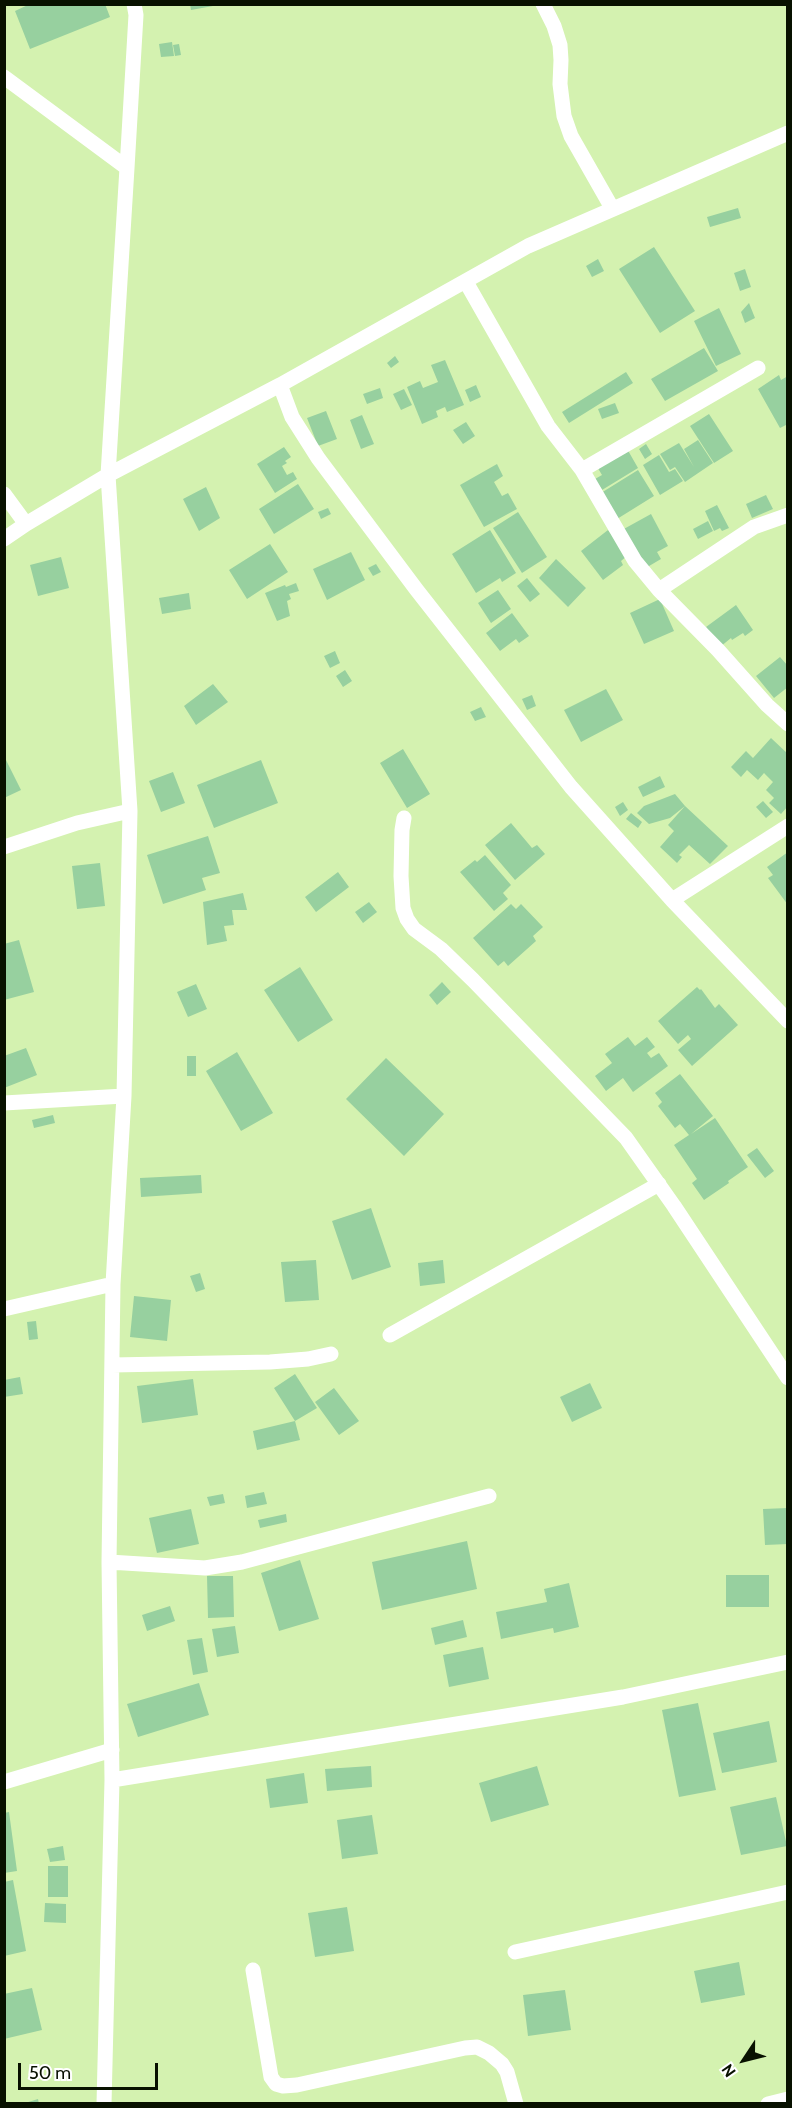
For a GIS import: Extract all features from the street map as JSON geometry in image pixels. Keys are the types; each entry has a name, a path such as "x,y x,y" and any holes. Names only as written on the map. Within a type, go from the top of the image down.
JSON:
{"street":[{"path":"104,2103 112,1780 109,1562 113,1284 124,1096 130,811 108,475 127,168 134,4"},
{"path":"543,4 560,45 560,84 564,117 612,208"},
{"path":"4,77 127,168"},
{"path":"4,539 108,475 280,386 528,246 788,133"},
{"path":"466,282 548,426 582,470 635,561 658,590 718,650 767,705 788,724"},
{"path":"582,470 758,368"},
{"path":"280,386 292,417 318,458 416,589 586,806 788,1021"},
{"path":"4,494 26,524"},
{"path":"658,590 754,527 788,514"},
{"path":"4,846 77,823 130,811"},
{"path":"404,818 401,876 403,908 407,919 414,929 441,949 473,980 626,1138 788,1378"},
{"path":"672,900 788,826"},
{"path":"4,1102 124,1096"},
{"path":"390,1335 659,1184"},
{"path":"4,1309 113,1284"},
{"path":"112,1365 270,1362 308,1359 331,1354"},
{"path":"109,1562 204,1568 233,1564 489,1496"},
{"path":"112,1780 623,1697 788,1662"},
{"path":"4,1782 112,1750"},
{"path":"515,1952 788,1892"},
{"path":"253,1970 271,2077 276,2084 297,2085 465,2048 477,2048 489,2053 502,2064 507,2072 516,2103"},
{"path":"768,2103 788,2099"}],"building":[{"path":"30,4 105,4 110,17 30,49 15,11"},
{"path":"190,4 213,4 213,6 191,10"},
{"path":"172,42 174,56 161,57 159,44"},
{"path":"179,44 181,55 175,56 173,45"},
{"path":"738,208 741,218 710,227 707,217"},
{"path":"654,247 695,311 660,333 619,269"},
{"path":"598,259 604,271 592,277 586,266"},
{"path":"745,269 751,287 740,291 734,273"},
{"path":"749,303 755,318 745,323 741,312"},
{"path":"719,308 741,354 716,366 694,321"},
{"path":"704,348 718,371 665,401 651,379"},
{"path":"395,356 399,362 391,368 387,363"},
{"path":"445,360 464,405 447,412 445,407 436,411 438,417 422,424 407,387 420,381 423,388 438,382 431,365"},
{"path":"626,372 633,383 569,423 562,412"},
{"path":"779,375 781,380 788,376 788,424 780,428 758,389"},
{"path":"476,385 481,397 470,402 465,390"},
{"path":"380,388 383,398 367,404 363,394"},
{"path":"404,389 412,405 401,410 393,394"},
{"path":"615,403 619,413 602,419 598,409"},
{"path":"326,411 337,439 318,446 307,418"},
{"path":"709,414 733,451 714,463 690,426"},
{"path":"362,415 374,444 361,449 350,420"},
{"path":"466,422 475,436 463,444 453,430"},
{"path":"698,440 713,463 685,482 675,467 670,470 660,454 679,443 694,467 684,449"},
{"path":"646,444 652,454 645,459 639,449"},
{"path":"284,447 291,457 282,466 287,475 293,472 297,479 275,493 257,464"},
{"path":"626,447 638,468 602,490 595,479 602,475 596,465"},
{"path":"659,455 669,472 675,469 683,481 660,495 643,465"},
{"path":"497,464 503,476 494,482 502,496 508,493 517,509 484,527 460,485"},
{"path":"638,470 654,496 617,519 601,493"},
{"path":"298,484 314,509 274,534 259,509"},
{"path":"206,487 220,518 199,531 183,499"},
{"path":"766,495 773,509 752,518 746,504"},
{"path":"717,505 729,528 722,531 720,528 714,531 705,511"},
{"path":"328,508 331,514 321,519 318,512"},
{"path":"518,512 547,557 522,573 493,528"},
{"path":"651,514 668,546 657,552 661,559 644,569 622,530"},
{"path":"708,521 713,531 698,539 693,529"},
{"path":"490,530 516,573 502,582 500,578 476,593 452,554"},
{"path":"608,530 627,556 621,561 623,565 603,580 581,551"},
{"path":"270,544 288,572 247,599 229,570"},
{"path":"351,552 365,580 327,600 313,569"},
{"path":"61,557 69,588 38,596 30,565"},
{"path":"556,559 586,588 568,607 539,578"},
{"path":"376,564 381,572 373,576 368,568"},
{"path":"527,578 540,594 530,602 517,586"},
{"path":"296,583 299,591 289,594 291,599 287,601 290,616 277,621 265,593"},
{"path":"498,590 511,609 491,623 478,603"},
{"path":"189,593 191,609 162,614 159,598"},
{"path":"660,599 674,631 644,644 630,613"},
{"path":"736,605 753,630 745,636 743,633 732,640 731,638 720,647 706,627"},
{"path":"512,613 529,636 519,643 516,639 500,651 486,633"},
{"path":"335,651 340,663 330,668 324,656"},
{"path":"780,657 788,666 788,687 774,698 756,676"},
{"path":"345,670 352,681 343,687 336,676"},
{"path":"213,684 228,702 196,725 184,706"},
{"path":"606,689 623,720 581,742 564,710"},
{"path":"532,695 536,706 527,710 522,699"},
{"path":"481,707 486,717 475,721 470,712"},
{"path":"771,738 788,754 788,806 781,814 769,803 774,798 766,790 773,782 764,773 758,780 747,770 741,777 731,767 746,751 753,758"},
{"path":"403,749 430,794 407,808 380,763"},
{"path":"4,756 21,790 4,798"},
{"path":"261,760 278,803 214,828 197,785"},
{"path":"173,772 185,803 161,812 149,781"},
{"path":"660,776 665,787 643,797 638,787"},
{"path":"675,794 685,806 670,818 649,824 637,813 644,806"},
{"path":"763,801 773,812 766,818 756,807"},
{"path":"623,802 628,810 620,816 615,807"},
{"path":"685,806 728,846 710,864 689,845 679,855 682,857 677,863 660,847 674,831 668,825"},
{"path":"631,813 642,822 638,828 626,819"},
{"path":"511,823 532,848 537,845 545,854 515,880 485,845"},
{"path":"208,836 220,873 202,878 206,890 163,904 147,855"},
{"path":"788,852 788,905 768,878 773,875 767,867"},
{"path":"485,855 511,885 503,893 508,899 494,911 460,872"},
{"path":"100,863 105,906 77,909 72,866"},
{"path":"338,872 349,887 316,912 305,897"},
{"path":"243,893 247,910 232,910 234,925 224,926 227,941 207,945 203,902"},
{"path":"369,902 377,912 363,923 355,912"},
{"path":"511,904 516,909 521,904 543,927 533,936 536,941 508,966 504,961 498,966 473,938"},
{"path":"19,940 34,992 4,1000 4,944"},
{"path":"300,967 333,1020 298,1042 264,990"},
{"path":"442,982 451,992 437,1005 429,995"},
{"path":"196,984 207,1009 188,1017 177,992"},
{"path":"697,987 715,1008 719,1004 738,1025 692,1066 678,1050 691,1039 688,1035 678,1044 658,1021"},
{"path":"628,1037 635,1046 647,1037 655,1047 647,1053 651,1058 659,1053 668,1066 633,1092 623,1078 606,1091 595,1076 612,1063 605,1054"},
{"path":"26,1048 37,1075 4,1088 4,1056"},
{"path":"237,1052 273,1113 241,1131 206,1071"},
{"path":"187,1056 196,1056 196,1076 187,1076"},
{"path":"386,1058 444,1114 404,1156 346,1099"},
{"path":"680,1074 713,1116 691,1134 715,1118 748,1167 704,1200 692,1183 697,1179 674,1145 689,1135 680,1124 675,1128 658,1106 662,1102 655,1093"},
{"path":"53,1115 55,1123 34,1128 32,1120"},
{"path":"757,1148 774,1171 765,1178 747,1155"},
{"path":"201,1175 202,1193 141,1197 140,1178"},
{"path":"371,1208 391,1267 352,1280 332,1221"},
{"path":"316,1260 319,1300 285,1302 281,1262"},
{"path":"443,1260 445,1283 420,1286 418,1263"},
{"path":"200,1273 205,1289 196,1292 190,1276"},
{"path":"134,1296 171,1300 167,1341 130,1337"},
{"path":"36,1321 38,1339 29,1340 27,1322"},
{"path":"295,1374 317,1408 295,1421 274,1388"},
{"path":"20,1377 23,1394 4,1397 4,1380"},
{"path":"193,1379 198,1415 142,1423 137,1386"},
{"path":"590,1383 602,1408 572,1422 560,1397"},
{"path":"334,1388 359,1421 339,1435 315,1402"},
{"path":"295,1421 300,1440 257,1450 253,1431"},
{"path":"264,1492 267,1504 247,1508 245,1496"},
{"path":"223,1494 225,1503 210,1506 207,1497"},
{"path":"788,1508 788,1544 765,1545 763,1509"},
{"path":"191,1509 199,1544 157,1553 149,1518"},
{"path":"286,1514 287,1522 260,1528 258,1520"},
{"path":"467,1541 477,1589 382,1610 372,1562"},
{"path":"300,1560 319,1619 279,1631 261,1573"},
{"path":"726,1575 769,1575 769,1607 726,1607"},
{"path":"207,1576 233,1576 234,1617 208,1618"},
{"path":"569,1583 579,1627 554,1633 553,1628 501,1639 496,1612 547,1602 544,1589"},
{"path":"170,1606 175,1621 147,1631 142,1615"},
{"path":"463,1620 467,1637 435,1645 431,1628"},
{"path":"235,1626 239,1653 217,1657 212,1629"},
{"path":"202,1638 208,1672 193,1675 187,1640"},
{"path":"483,1647 489,1679 449,1687 443,1655"},
{"path":"199,1683 209,1715 138,1737 127,1704"},
{"path":"698,1703 716,1790 679,1797 662,1710"},
{"path":"769,1721 777,1762 722,1773 713,1733"},
{"path":"371,1766 372,1787 327,1791 325,1769"},
{"path":"537,1766 549,1805 491,1822 479,1783"},
{"path":"304,1773 308,1803 270,1808 266,1779"},
{"path":"776,1797 787,1846 741,1855 730,1807"},
{"path":"9,1812 17,1871 4,1873 4,1813"},
{"path":"372,1815 378,1854 342,1859 337,1820"},
{"path":"63,1846 65,1860 50,1862 47,1849"},
{"path":"48,1866 68,1866 68,1897 48,1897"},
{"path":"13,1880 26,1951 4,1956 4,1882"},
{"path":"45,1903 66,1904 66,1923 44,1922"},
{"path":"347,1907 354,1951 315,1957 308,1913"},
{"path":"739,1962 745,1995 701,2003 694,1971"},
{"path":"32,1988 42,2030 4,2039 4,1994"},
{"path":"565,1990 571,2030 528,2036 523,1995"},
{"path":"38,2099 39,2104 25,2104 25,2103"}]}
